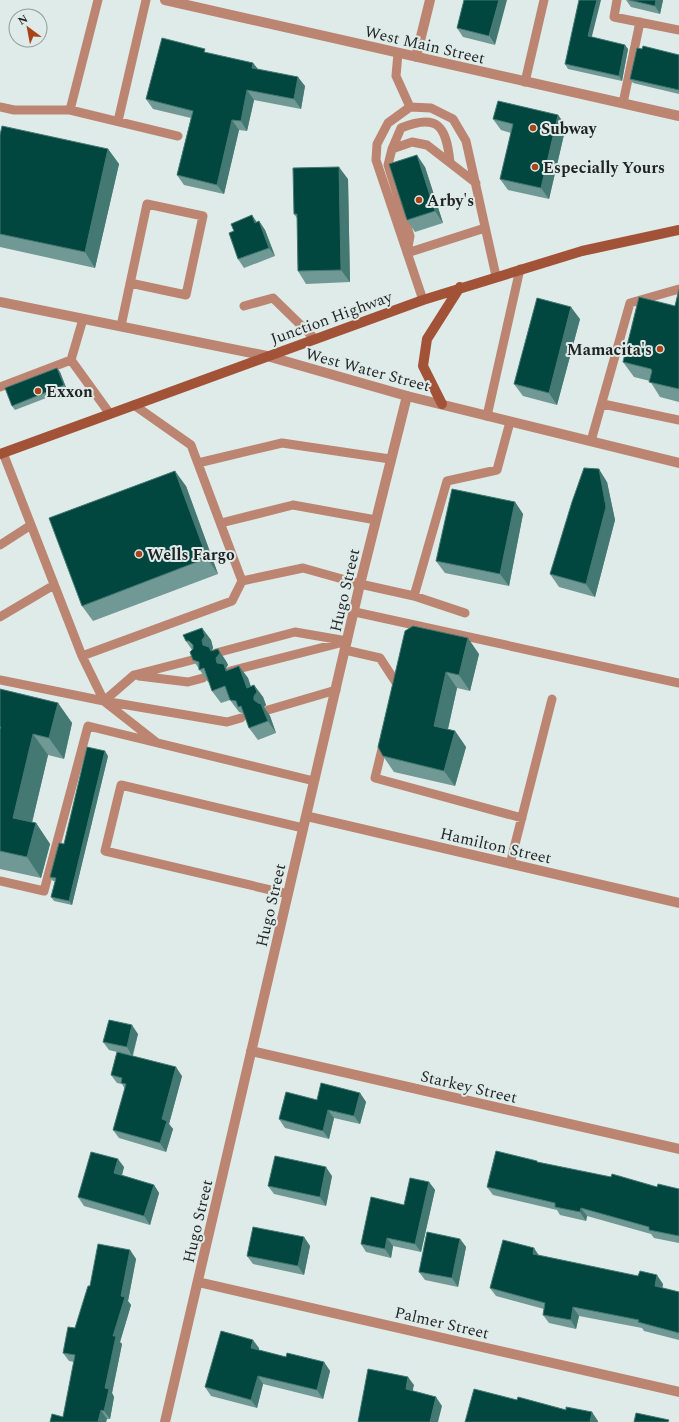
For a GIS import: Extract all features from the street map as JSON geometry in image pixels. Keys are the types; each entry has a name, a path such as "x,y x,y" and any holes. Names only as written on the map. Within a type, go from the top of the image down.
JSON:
{"main road":[{"name":"Junction Highway","path":"1,454 314,338 460,287 582,251 679,230"},
{"path":"442,404 423,366 427,339 460,287"}],"street":[{"name":"West Main Street","path":"165,0 679,116"},
{"path":"416,57 430,0"},
{"name":"West Water Street","path":"0,302 267,356 407,396 679,463"},
{"name":"Hugo Street","path":"165,1422 303,828 355,612 360,584 390,459 407,396"},
{"name":"Hamilton Street","path":"306,816 679,903"},
{"name":"Starkey Street","path":"252,1051 679,1149"},
{"name":"Palmer Street","path":"198,1282 679,1392"}],"lane":[{"path":"70,110 98,0"},
{"path":"118,121 146,0"},
{"path":"525,82 544,0"},
{"path":"617,0 614,17 679,30"},
{"path":"623,103 640,22"},
{"path":"398,53 396,76 410,107"},
{"path":"0,107 14,110 70,110 178,136"},
{"path":"423,300 376,160 378,144 388,123 410,107 431,108 453,119 466,141 496,276"},
{"path":"407,253 410,236 388,165 392,149 401,128 417,121 431,122 443,130 448,143 450,162"},
{"path":"392,149 412,142 427,145 476,183"},
{"path":"121,326 130,283 147,204 203,216 186,295 130,283"},
{"path":"407,253 486,228"},
{"path":"487,416 520,269"},
{"path":"591,441 603,404 630,303 679,289"},
{"path":"244,306 273,298 314,338"},
{"path":"71,360 83,319"},
{"path":"0,387 71,360"},
{"path":"71,360 110,414"},
{"path":"603,404 679,420"},
{"path":"82,656 232,600 242,581 191,445 134,405"},
{"path":"414,596 447,481 497,470 510,422"},
{"path":"198,463 282,443 390,459"},
{"path":"1,454 82,656 104,701 159,744"},
{"path":"221,523 294,505 376,520"},
{"path":"0,545 31,526"},
{"path":"242,581 302,568 360,584 414,596 465,613"},
{"path":"0,617 54,585"},
{"path":"355,612 679,683"},
{"path":"216,653 295,632 346,646 380,658 397,684 394,698"},
{"path":"230,671 346,646"},
{"path":"104,701 134,675 196,658"},
{"path":"134,675 188,682 203,678"},
{"path":"0,680 104,701 227,722 241,718"},
{"path":"268,710 336,690"},
{"path":"510,864 552,699"},
{"path":"0,881 44,891 88,726 314,782"},
{"path":"385,735 375,778 522,818"},
{"path":"288,894 105,851 121,785 303,828"}],"building":[{"path":"464,0 499,0 489,36 457,28"},
{"path":"579,0 597,0 588,36 625,45 619,76 565,64"},
{"path":"629,0 656,0 655,6"},
{"path":"162,38 205,49 204,52 253,63 252,68 298,77 294,99 247,90 241,121 232,120 217,185 177,175 193,111 146,99"},
{"path":"643,46 679,55 679,90 630,79 637,48 642,49"},
{"path":"498,101 558,115 541,188 500,179 513,124 493,119"},
{"path":"2,126 108,149 85,252 0,234 0,135"},
{"name":"Arby's","path":"417,155 435,211 407,220 389,164"},
{"path":"339,167 341,270 298,271 297,214 294,214 293,168"},
{"path":"252,215 255,223 259,221 269,248 238,259 229,233 234,231 231,224"},
{"name":"Mamacita's","path":"679,289 679,389 649,382 652,371 651,369 623,362 639,297 675,306"},
{"path":"537,298 571,307 549,393 514,384"},
{"name":"Exxon","path":"57,368 64,385 12,406 5,388"},
{"path":"584,468 599,469 606,507 586,584 550,574"},
{"name":"Wells Fargo","path":"175,471 207,558 82,606 49,518"},
{"path":"452,489 515,502 500,574 436,561"},
{"path":"413,626 468,638 459,675 446,672 434,726 455,731 444,771 383,756 378,747 405,631"},
{"path":"202,628 205,636 202,640 203,645 209,647 211,651 218,649 220,653 216,658 217,663 224,664 226,671 239,666 247,688 254,685 257,692 254,696 254,700 261,704 268,721 249,728 241,706 238,707 236,701 230,700 225,686 212,691 204,668 199,670 199,662 193,660 190,652 193,649 193,645 189,641 186,641 183,635"},
{"path":"0,689 58,703 49,738 33,734 13,818 36,823 27,857 0,851"},
{"path":"87,747 105,751 69,901 51,897 56,878 50,877 59,843 64,844"},
{"path":"109,1020 132,1025 127,1047 103,1042"},
{"path":"117,1052 176,1067 162,1119 167,1121 160,1143 113,1130 126,1084 121,1083 122,1078 111,1075"},
{"path":"321,1083 360,1093 354,1116 328,1110 323,1131 279,1119 286,1092 317,1100"},
{"path":"496,1151 537,1162 611,1177 612,1174 657,1187 658,1184 679,1189 679,1236 649,1230 649,1227 581,1208 580,1212 555,1207 555,1203 487,1187"},
{"path":"91,1152 118,1159 114,1173 154,1185 144,1216 78,1197"},
{"path":"275,1156 326,1167 320,1197 268,1186"},
{"path":"410,1178 429,1182 415,1244 387,1238 385,1249 361,1244 371,1197 404,1205"},
{"path":"253,1227 304,1237 298,1266 247,1256"},
{"path":"427,1232 460,1239 452,1278 419,1272"},
{"path":"503,1240 534,1248 533,1254 638,1276 640,1271 657,1275 655,1286 679,1292 679,1333 638,1322 639,1320 573,1307 571,1320 543,1315 545,1303 490,1288"},
{"path":"98,1244 130,1250 121,1296 125,1297 113,1336 116,1336 105,1388 109,1389 104,1411 101,1410 98,1422 50,1422 52,1414 63,1417 75,1355 63,1353 68,1327 75,1328 88,1286 90,1286"},
{"path":"221,1331 253,1340 251,1348 286,1357 287,1353 324,1362 317,1390 258,1376 251,1400 205,1387"},
{"path":"368,1369 408,1377 406,1389 436,1397 430,1422 358,1422"},
{"path":"474,1389 517,1400 518,1397 566,1410 566,1407 592,1412 590,1422 465,1422"},
{"path":"636,1413 669,1420 668,1422 634,1422"}],"place":[{"name":"Subway","path":"533,128"},
{"name":"Especially Yours","path":"535,167"},
{"name":"Arby's","path":"419,200"},
{"name":"Mamacita's","path":"660,349"},
{"name":"Exxon","path":"38,391"},
{"name":"Wells Fargo","path":"139,554"}]}
